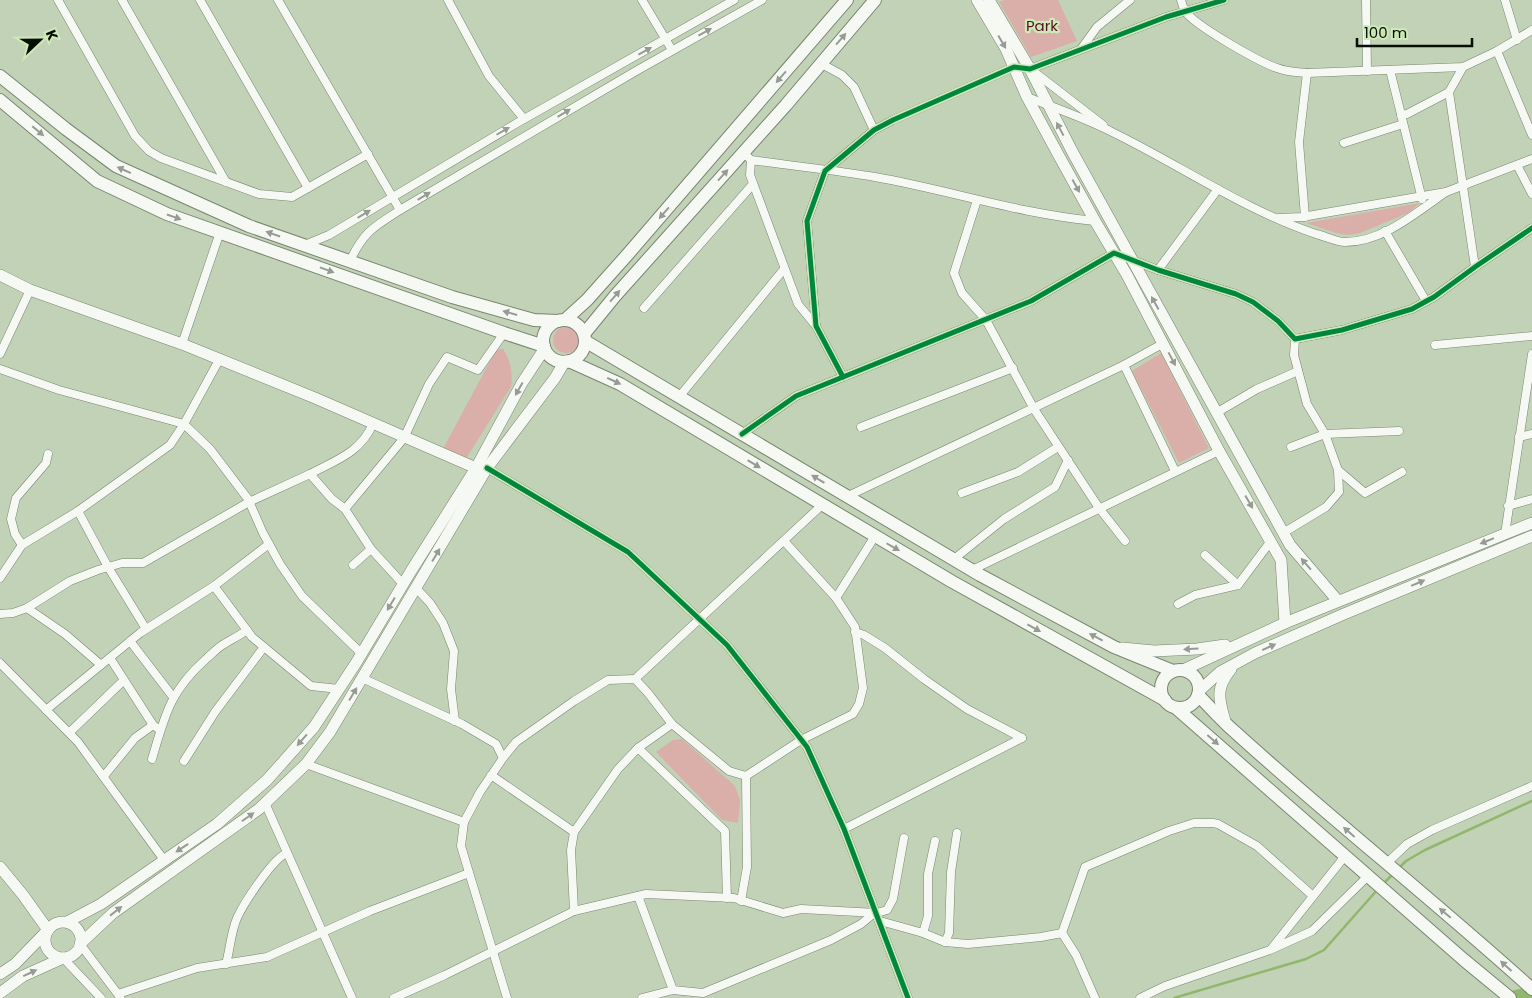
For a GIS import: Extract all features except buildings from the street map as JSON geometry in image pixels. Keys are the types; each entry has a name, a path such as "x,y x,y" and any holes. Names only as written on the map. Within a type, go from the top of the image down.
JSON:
{"main road":[{"path":"0,993 23,976 74,954 80,944 113,913 259,809 306,764 330,732 416,588 481,468 522,383 544,347 545,333 548,328 586,300 628,254 847,0"},
{"path":"0,974 14,964 54,926 101,904 217,824 267,780 314,727 362,654 403,584 481,468 567,361 581,354 584,337 615,296 747,157 820,63 875,0"},
{"path":"977,0 1006,49 1027,97 1164,343 1219,451 1281,560 1285,622"},
{"path":"989,0 1030,69 1048,106 1283,533 1290,545 1338,601"},
{"path":"0,76 116,166 249,226 452,297 534,320 561,320 576,324 584,337 742,434 972,570 1114,647 1178,671 1189,672 1197,680 1198,693 1233,731 1532,988"},
{"path":"2,106 97,181 166,214 544,347 551,357 556,360 567,361 620,384 951,581 1165,700 1510,998"},
{"path":"0,275 30,290 182,344 315,398 404,438 481,468"},
{"path":"1165,700 1161,684 1164,678 1178,671 1285,622 1532,524"},
{"path":"1176,708 1188,706 1193,702 1198,693 1220,672 1237,662 1344,614 1532,536"},
{"path":"1114,647 1154,651 1197,649 1240,643"},
{"path":"1225,721 1220,704 1222,680 1237,662"},
{"path":"0,867 23,895 54,926 76,928 81,938 80,944"},
{"path":"54,926 45,937 47,949 52,954 63,958"}],"street":[{"path":"58,0 134,136 149,151 161,158 259,194 287,198 292,197 368,154"},
{"path":"122,0 226,182"},
{"path":"200,0 308,188"},
{"path":"278,0 400,210"},
{"path":"448,0 489,76 524,119"},
{"path":"642,0 672,50"},
{"path":"305,245 329,236 524,119 734,0"},
{"path":"350,261 358,244 370,230 400,210 672,50 762,0"},
{"path":"1081,49 1097,27 1130,0"},
{"path":"1181,0 1185,12 1209,31 1259,60 1287,71 1307,73 1463,67 1497,51 1532,31"},
{"path":"816,326 807,221 825,171 874,130 1014,67 1030,69 1185,12 1224,0"},
{"path":"1366,0 1367,71"},
{"path":"1505,0 1517,40"},
{"path":"1497,51 1532,135"},
{"path":"820,63 842,75 854,87 874,130"},
{"path":"1401,115 1407,114 1449,92 1463,67"},
{"path":"1030,69 1111,132"},
{"path":"1390,70 1425,207"},
{"path":"1305,216 1300,142 1307,73"},
{"path":"1449,92 1475,267"},
{"path":"1027,97 1111,132 1274,218 1344,242 1364,240 1402,223 1446,192"},
{"path":"1344,143 1403,124"},
{"path":"843,377 816,326 798,304 753,184 747,157 825,171 875,177 1070,219 1095,221"},
{"path":"1274,218 1305,216 1446,192 1532,160"},
{"path":"1517,165 1532,194"},
{"path":"644,308 753,184"},
{"path":"1158,270 1218,189"},
{"path":"977,200 954,273 962,293 986,320 1034,409 1099,508 1125,541"},
{"path":"1295,339 1342,330 1412,309 1532,228"},
{"path":"1385,231 1426,301"},
{"path":"182,344 220,232"},
{"path":"742,434 796,396 1030,301 1114,253 1158,270 1236,294 1254,302 1278,321 1295,339 1294,355 1307,404 1325,434 1338,470 1339,492 1326,507 1283,533"},
{"path":"679,396 784,269"},
{"path":"0,354 30,290"},
{"path":"345,509 404,438 429,384 447,357 478,370 504,333"},
{"path":"1435,345 1532,336"},
{"path":"848,496 1124,366 1164,343"},
{"path":"1505,534 1532,354"},
{"path":"0,578 22,545 78,511 170,445 184,424 219,360"},
{"path":"1124,366 1175,471"},
{"path":"861,427 1013,368"},
{"path":"0,369 59,390 184,424 210,449 249,502 269,544 302,596 362,654"},
{"path":"1216,413 1258,389 1298,371"},
{"path":"0,614 13,614 27,608 70,581 122,562 143,563 249,502 310,474 358,447 373,424"},
{"path":"1291,447 1325,434 1399,431"},
{"path":"1519,437 1532,434"},
{"path":"962,493 1018,472 1058,447"},
{"path":"972,570 1219,451"},
{"path":"22,545 15,534 11,519 16,498 46,463 48,454"},
{"path":"954,559 1004,519 1055,486 1068,460"},
{"path":"481,468 628,552 727,645 806,747 844,829 908,998"},
{"path":"1338,470 1365,493 1402,472"},
{"path":"310,474 332,499 345,509 371,548 403,584"},
{"path":"1508,506 1532,498"},
{"path":"507,998 461,846 464,822 480,792 502,758 516,742 574,701 608,680 635,679 822,505"},
{"path":"78,511 108,567 146,629"},
{"path":"836,598 875,536"},
{"path":"746,776 801,740 853,714 859,704 863,688 854,627 836,598 784,541"},
{"path":"1178,604 1195,595 1238,585 1271,541"},
{"path":"46,710 146,629 214,586 269,544"},
{"path":"353,565 371,548"},
{"path":"1205,555 1238,585"},
{"path":"214,586 252,637 311,686 339,689"},
{"path":"416,588 430,602 443,623 454,650 451,689 455,720"},
{"path":"27,608 65,634 101,665"},
{"path":"152,759 160,730 173,697 194,670 224,644 247,630"},
{"path":"844,829 1022,738 967,709 924,679 885,648 864,635 855,632"},
{"path":"130,641 173,697"},
{"path":"184,761 215,712 264,647"},
{"path":"110,658 153,725 160,730"},
{"path":"0,663 70,732 164,860"},
{"path":"362,678 455,720 496,744 502,758"},
{"path":"635,679 672,724 730,771 746,776"},
{"path":"70,732 124,680"},
{"path":"574,911 571,850 574,832 618,770 638,748 672,724"},
{"path":"104,776 135,738 153,725"},
{"path":"638,748 725,831 727,898"},
{"path":"306,764 464,822"},
{"path":"491,775 574,832"},
{"path":"742,901 747,867 746,776"},
{"path":"1386,864 1407,844 1432,830 1532,786"},
{"path":"265,803 352,998"},
{"path":"1062,933 1085,867 1169,831 1194,823 1208,822 1218,824 1257,846 1313,896"},
{"path":"945,942 949,933 951,872 957,833"},
{"path":"642,998 673,990 699,995 831,940 887,910 894,899 904,838"},
{"path":"923,933 928,916 928,874 936,841"},
{"path":"226,964 237,919 247,899 278,858 287,853"},
{"path":"1270,950 1345,856"},
{"path":"80,944 119,996 197,968 267,958 370,911 469,873"},
{"path":"1140,998 1165,986 1270,950 1312,932 1368,876"},
{"path":"394,998 574,911 646,894 727,898 783,913 802,909 877,916 945,942 968,944 997,942 1062,933"},
{"path":"638,896 673,990"},
{"path":"1062,933 1076,955 1095,998"},
{"path":"63,958 101,998"}],"green space":[{"name":"Park","path":"1005,0 1058,0 1077,41 1031,57 999,2"},
{"path":"1420,203 1408,213 1360,233 1348,235 1336,233 1306,223"},
{"path":"566,327 575,331 579,340 575,349 566,353 557,349 553,340 557,331"},
{"path":"503,349 510,363 511,387 467,457 462,459 444,447 495,352"},
{"path":"1161,353 1209,448 1179,463 1132,371"},
{"path":"682,739 735,786 740,800 738,823 722,820 656,752 673,740"}],"waterway":[{"path":"1398,869 1406,861 1425,850 1532,801"},
{"path":"1384,883 1392,875"},
{"path":"1174,998 1306,959 1324,950 1378,889"},
{"path":"1512,998 1532,993"}],"cycle path":[{"path":"843,377 816,326 807,221 825,171 874,130 1014,67 1030,69 1166,17 1224,0"},
{"path":"742,434 796,396 1031,301 1114,253 1158,270 1236,294 1253,302 1278,321 1295,339 1342,330 1412,309 1434,297 1532,228"},
{"path":"487,468 628,552 727,645 807,747 844,829 908,998"}]}
